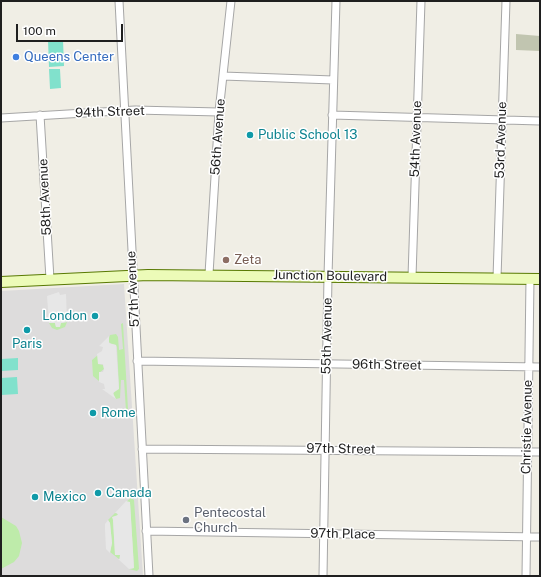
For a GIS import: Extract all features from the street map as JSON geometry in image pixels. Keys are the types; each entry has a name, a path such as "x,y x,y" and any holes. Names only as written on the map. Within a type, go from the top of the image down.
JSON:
{"main road":[{"name":"Junction Boulevard","path":"1,282 132,275 209,274 535,279"}],"street":[{"name":"57th Avenue","path":"119,1 132,275 149,576"},
{"name":"56th Avenue","path":"209,274 219,112 231,1"},
{"name":"55th Avenue","path":"323,576 326,364 336,1"},
{"name":"54th Avenue","path":"412,277 421,1"},
{"name":"53rd Avenue","path":"497,278 506,1"},
{"path":"223,76 333,80"},
{"name":"94th Street","path":"1,118 125,110 219,112"},
{"name":"58th Avenue","path":"40,115 50,279"},
{"path":"332,115 540,121"},
{"name":"Christie Avenue","path":"526,576 528,367 535,279"},
{"name":"96th Street","path":"137,361 540,367"},
{"name":"97th Street","path":"142,449 325,449 540,452"},
{"name":"97th Place","path":"146,531 540,537"}],"shaded area":[{"path":"516,34 540,36 540,51 516,50"},
{"path":"48,40 63,40 64,66 49,67"},
{"path":"49,69 60,69 61,88 50,89"},
{"path":"124,284 143,576 1,576 1,291"},
{"path":"59,292 60,295 66,294 67,322 61,323 60,327 56,327 55,323 49,323 47,296"},
{"path":"109,336 109,343 116,345 119,389 113,393 116,399 102,389 105,389 104,384 99,382 99,372 103,372 104,369 103,364 98,364 97,354 102,351 103,347 99,346"},
{"path":"18,358 18,370 1,371 1,359"},
{"path":"17,377 18,394 1,395 1,378"},
{"path":"126,501 130,502 134,568 129,569 118,559 120,559 120,555 115,555 112,517 118,515 115,513"},
{"path":"108,520 110,523 112,543 110,553 106,549 105,524"}],"green space":[{"path":"67,322 65,327 57,330 52,328 49,323 55,323 56,327 61,323"},
{"path":"123,323 128,409 126,411 124,380 121,380 120,398 116,399 113,395 115,390 119,388 117,347 108,341 110,335 116,334 118,337 119,350 123,349 121,324"},
{"path":"98,355 98,364 103,365 104,369 99,373 99,381 93,376 92,360"},
{"path":"131,498 134,500 139,569 137,571 129,569 134,568 130,503 126,502"},
{"path":"115,513 118,514 116,517 113,517 115,554 120,555 119,559 110,552 112,543 110,523 108,520"},
{"path":"1,517 16,526 22,543 19,556 14,562 1,569"}],"place":[{"name":"Queens Center","path":"16,57"},
{"name":"Public School 13","path":"250,135"},
{"name":"Zeta","path":"226,260"},
{"name":"London","path":"95,316"},
{"name":"Paris","path":"27,330"},
{"name":"Rome","path":"93,413"},
{"name":"Canada","path":"98,493"},
{"name":"Mexico","path":"35,497"},
{"name":"Pentecostal Church","path":"186,520"}]}
